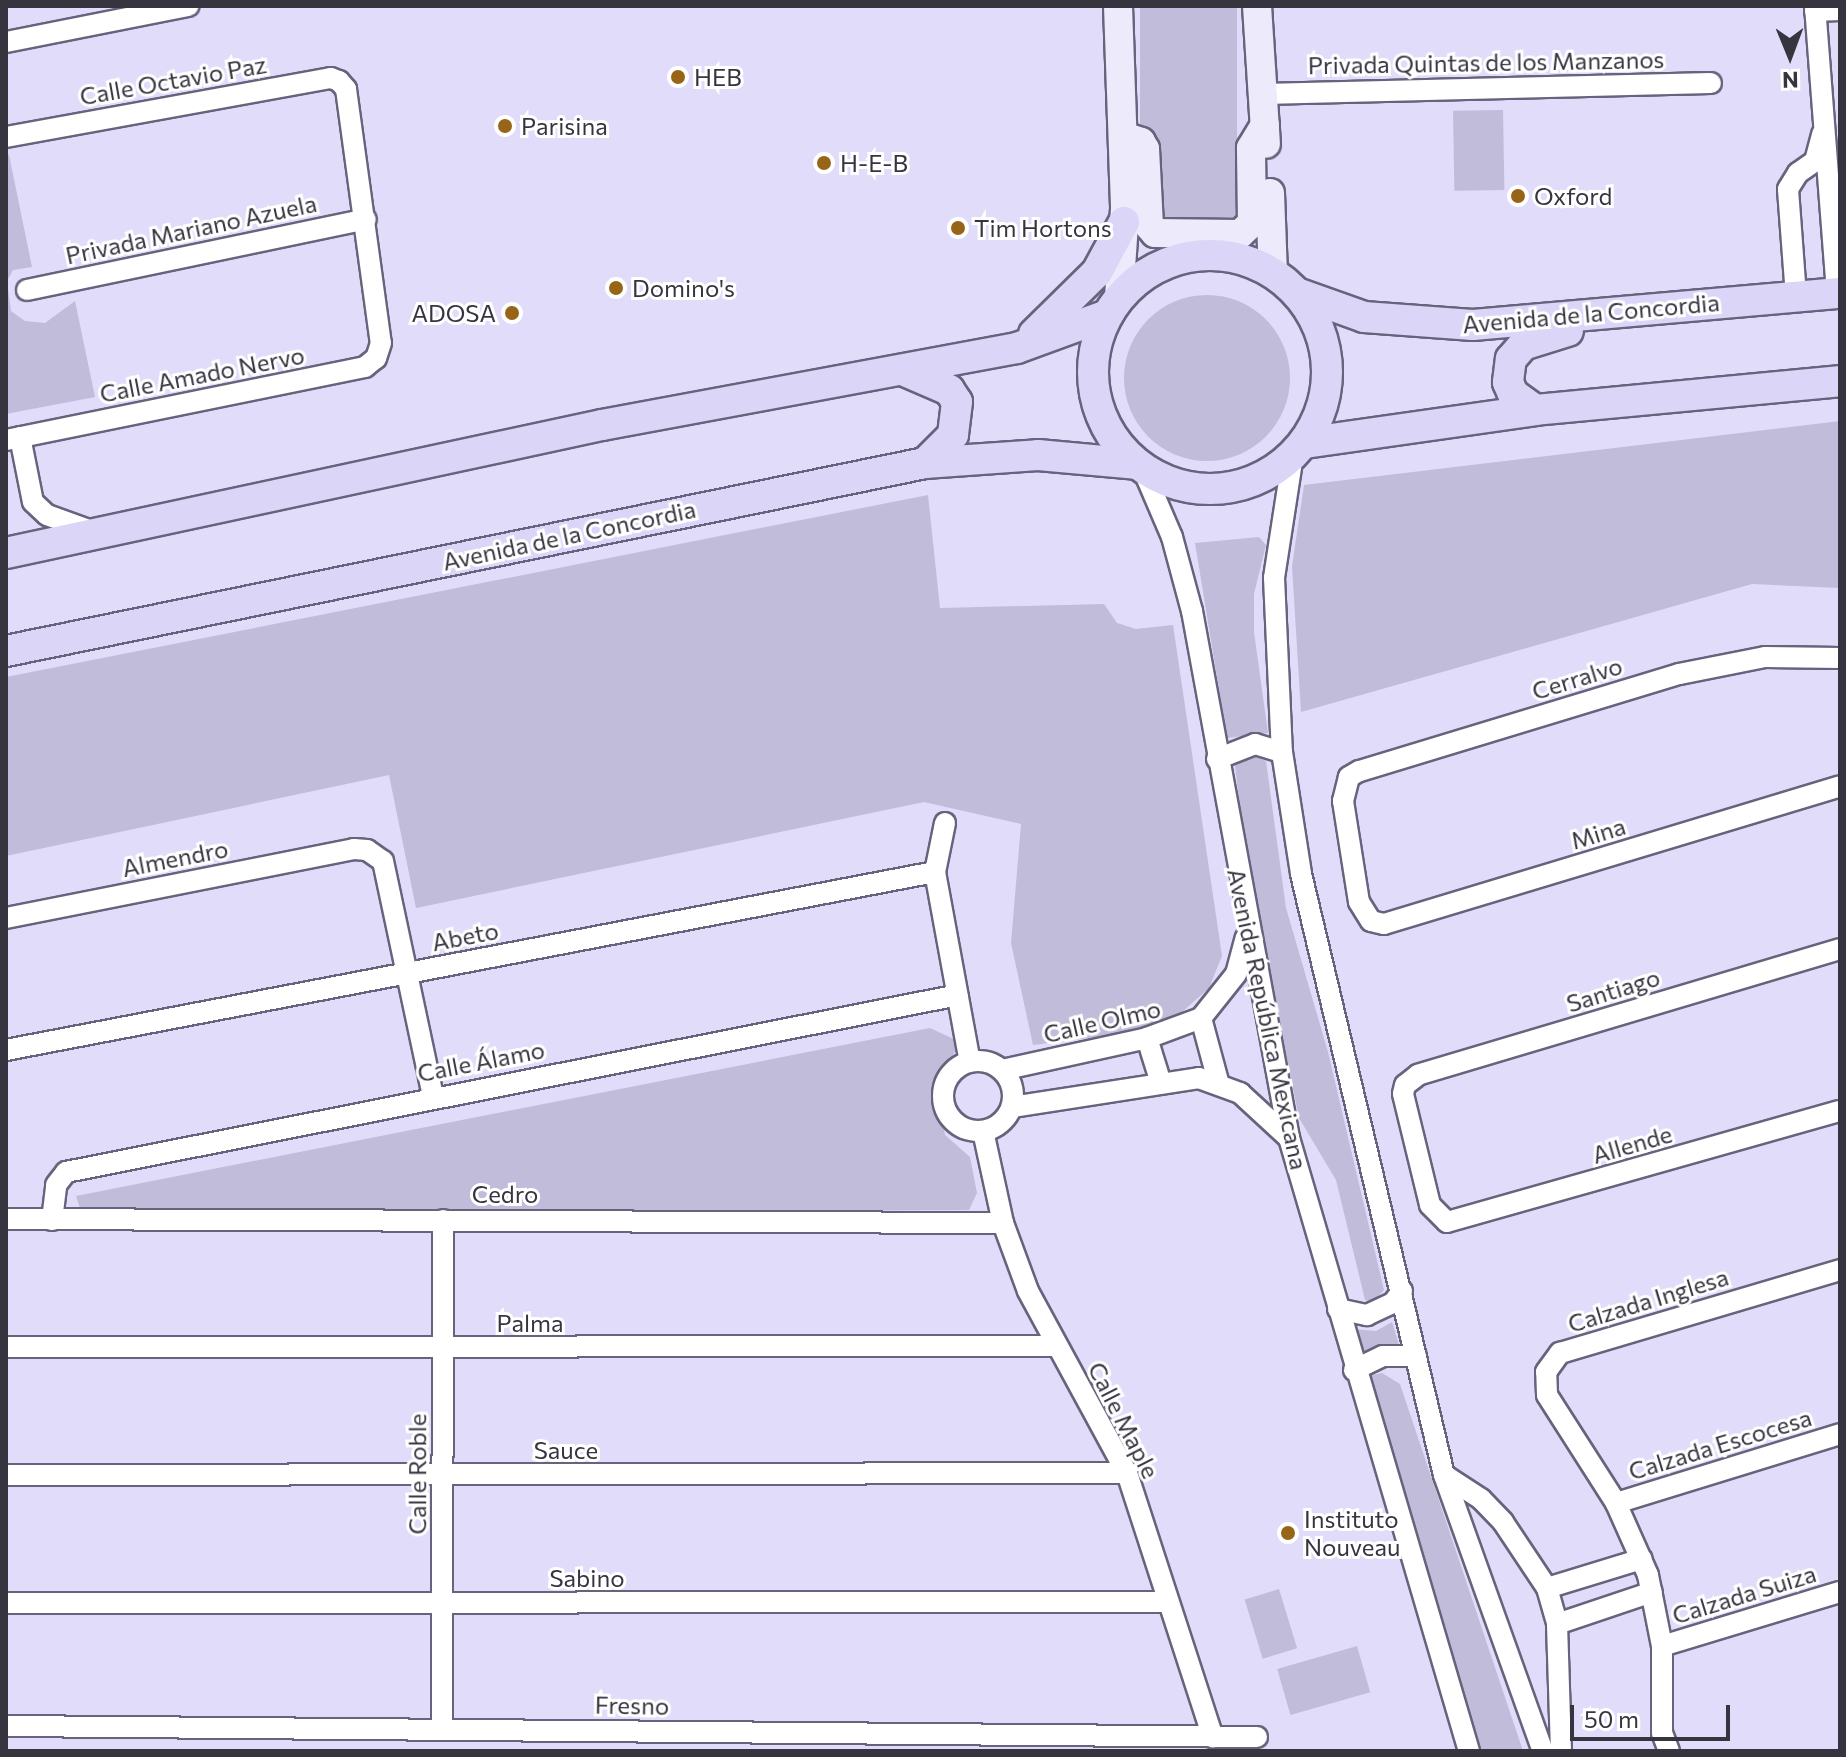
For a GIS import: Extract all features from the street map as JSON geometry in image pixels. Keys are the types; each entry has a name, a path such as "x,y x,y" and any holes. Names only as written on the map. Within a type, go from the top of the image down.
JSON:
{"main road":[{"path":"6,553 102,535 602,425 907,372 1017,348 1113,306 1160,265 1185,257 1243,260 1273,273 1297,293 1312,313 1327,359 1319,417 1299,449 1252,482 1219,489 1186,487 1139,466 1102,420 1094,393 1096,339 1113,306 1124,222 1118,6"},
{"path":"1257,6 1273,273"},
{"path":"1123,136 1141,142 1145,149 1149,226 1155,233 1240,234 1252,223 1251,148 1265,125"},
{"path":"1017,348 1074,300 1097,272 1124,222"},
{"name":"Avenida de la Concordia","path":"1297,293 1364,317 1414,322 1505,323 1838,293"},
{"path":"1535,410 1521,403 1508,382 1514,352 1535,340 1639,310"},
{"path":"907,372 949,390 957,402 953,435 925,463"},
{"path":"1299,449 1535,410 1840,381"},
{"name":"Avenida de la Concordia","path":"6,651 925,463 1038,455 1139,466"}],"street":[{"path":"6,42 188,6"},
{"path":"1838,293 1828,160 1822,134 1815,8 1840,10"},
{"name":"Calle Octavio Paz","path":"6,137 331,78 346,89 366,219"},
{"name":"Privada Quintas de los Manzanos","path":"1263,94 1711,83"},
{"path":"1796,296 1788,189 1828,160"},
{"name":"Privada Mariano Azuela","path":"27,290 366,219"},
{"name":"Calle Amado Nervo","path":"102,535 47,515 33,502 13,438 365,367 376,358 381,343 366,219"},
{"path":"1299,449 1274,558 1282,752 1301,874 1444,1475 1543,1751"},
{"name":"Avenida República Mexicana","path":"1139,466 1160,504 1192,611 1289,1138 1354,1370 1469,1751"},
{"name":"Cerralvo","path":"1371,921 1359,902 1343,789 1359,771 1679,674 1765,657 1840,658"},
{"path":"1217,759 1255,744 1282,752"},
{"name":"Mina","path":"1371,921 1398,922 1840,786"},
{"path":"945,823 935,872 970,1062"},
{"name":"Almendro","path":"6,918 354,849 383,861 408,973"},
{"name":"Abeto","path":"6,1050 935,872"},
{"path":"1218,1081 1201,1018 1236,974 1248,926"},
{"name":"Santiago","path":"1439,1219 1430,1205 1404,1103 1405,1085 1418,1075 1840,949"},
{"path":"408,973 433,1097"},
{"name":"Calle Álamo","path":"52,1220 56,1185 66,1172 958,995"},
{"name":"Calle Olmo","path":"1002,1070 1147,1038 1201,1018"},
{"path":"1147,1038 1160,1080"},
{"path":"1012,1107 1011,1083 1002,1070 970,1062 950,1075 945,1109 960,1126 983,1131 996,1127 1012,1107 1160,1080 1218,1081 1255,1103 1289,1138"},
{"name":"Allende","path":"1439,1219 1456,1221 1840,1111"},
{"name":"Calle Maple","path":"983,1131 1003,1223 1054,1346 1127,1473 1213,1737"},
{"name":"Cedro","path":"6,1219 1003,1223"},
{"name":"Calle Roble","path":"442,1729 443,1220"},
{"name":"Calzada Inglesa","path":"1669,1751 1662,1733 1662,1646 1642,1559 1616,1503 1547,1395 1550,1361 1560,1353 1840,1270"},
{"path":"1338,1309 1367,1315 1381,1311 1402,1291"},
{"name":"Palma","path":"6,1347 444,1350 1054,1346"},
{"path":"1354,1370 1383,1356 1416,1356"},
{"name":"Calzada Escocesa","path":"1616,1503 1840,1434"},
{"name":"Sauce","path":"6,1475 1127,1473"},
{"path":"1444,1475 1481,1499 1503,1522 1547,1588 1557,1624 1561,1751"},
{"path":"1547,1588 1642,1559"},
{"path":"1557,1624 1652,1592"},
{"name":"Calzada Suiza","path":"1662,1646 1840,1592"},
{"name":"Sabino","path":"6,1603 1167,1602"},
{"name":"Fresno","path":"6,1726 1257,1737"}],"shaded area":[{"path":"1140,6 1237,6 1237,230 1140,230"},
{"path":"1503,110 1504,190 1454,191 1453,111"},
{"path":"9,155 32,267 13,270 7,281 11,311 25,321 45,323 75,301 95,397 6,414 6,156"},
{"path":"1207,295 1239,301 1266,319 1284,346 1290,378 1284,410 1266,437 1239,455 1207,461 1175,455 1148,437 1130,410 1124,378 1130,346 1148,319 1175,301"},
{"path":"1840,421 1840,588 1752,584 1301,712 1292,566 1304,485"},
{"path":"928,495 940,608 1104,604 1117,623 1136,629 1173,625 1222,956 1209,988 1182,1012 1136,1032 1033,1045 1011,943 1021,824 924,802 416,908 389,775 6,856 6,677"},
{"path":"1259,537 1266,545 1254,594 1254,632 1268,733 1227,738 1195,543"},
{"path":"1251,755 1266,761 1286,908 1328,1052 1384,1290 1373,1302 1365,1300 1336,1180 1299,1118 1246,861 1235,765 1238,758"},
{"path":"930,1028 960,1042 937,1086 945,1135 970,1157 977,1193 969,1210 82,1214 76,1196"},
{"path":"1392,1322 1400,1348 1381,1347 1363,1354 1351,1329 1376,1331"},
{"path":"1382,1373 1400,1384 1523,1751 1482,1751 1456,1682 1369,1376"},
{"path":"1279,1589 1297,1648 1263,1659 1245,1600"},
{"path":"1357,1646 1370,1692 1290,1715 1277,1669"}],"place":[{"name":"HEB","path":"678,77"},
{"name":"Parisina","path":"505,126"},
{"name":"H-E-B","path":"824,163"},
{"name":"Oxford","path":"1518,196"},
{"name":"Tim Hortons","path":"958,228"},
{"name":"Domino's","path":"616,288"},
{"name":"ADOSA","path":"512,313"},
{"name":"Instituto Nouveau","path":"1288,1533"}]}
